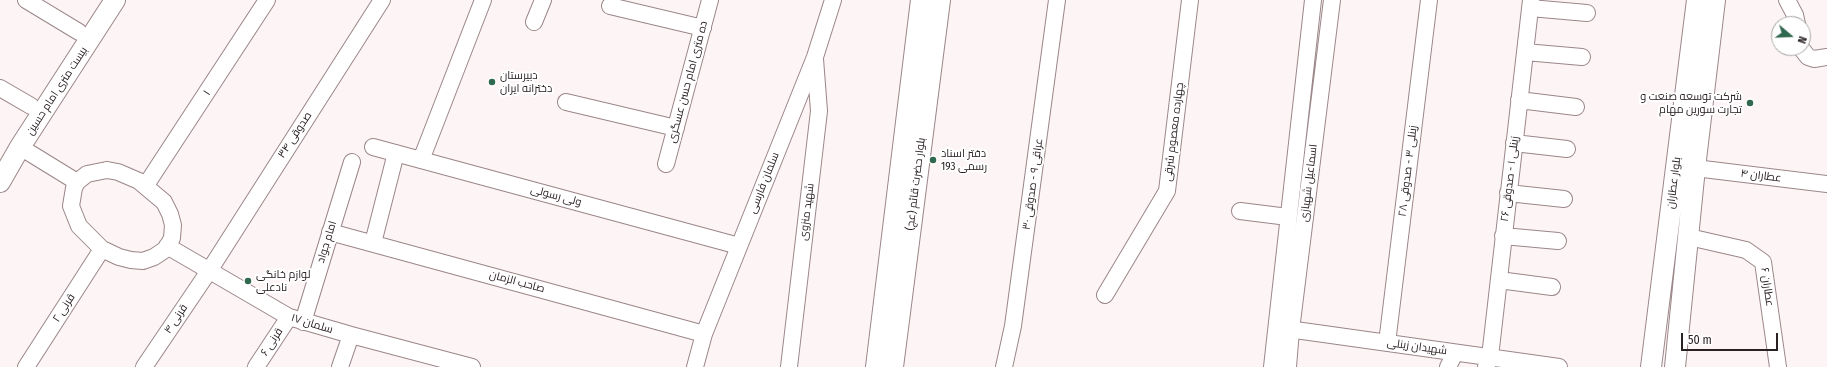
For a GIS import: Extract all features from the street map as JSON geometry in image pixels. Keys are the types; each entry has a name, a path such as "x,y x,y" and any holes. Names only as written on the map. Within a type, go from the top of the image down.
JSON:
{"main road":[{"name":"بیست متری امام حسین","path":"0,154 99,0"},
{"name":"بیست متری امام حسین","path":"0,182 20,147 115,0"},
{"name":"بلوار حضرت قائم (عج)","path":"876,367 921,0"},
{"name":"بلوار حضرت قائم (عج)","path":"892,367 940,0"},
{"name":"بلوار عطاران","path":"1651,367 1697,0"},
{"name":"بلوار عطاران","path":"1675,367 1695,168 1715,0"}],"street":[{"path":"26,0 78,32"},
{"name":"۱","path":"146,185 268,0"},
{"name":"صدوقی ۳۴","path":"208,271 382,0"},
{"path":"421,160 483,0"},
{"path":"534,22 543,0"},
{"name":"ده متری امام حسن عسگری","path":"666,164 710,0"},
{"name":"سلمان فارسی","path":"695,367 704,334 815,57 833,0"},
{"name":"عراقی ۹ - صدوقی ۳۰","path":"1004,367 1015,310 1057,0"},
{"name":"چهارده معصوم شرقی","path":"1105,295 1167,191 1190,0"},
{"name":"اسماعیل شهبازی","path":"1288,367 1283,329 1288,217 1313,0"},
{"name":"اسماعیل شهبازی","path":"1272,367 1283,329 1332,0"},
{"name":"زینلی ۳ - صدوقی ۲۸","path":"1386,343 1429,0"},
{"path":"1786,0 1795,16"},
{"path":"1530,4 1587,13"},
{"name":"زینلی ۱ - صدوقی ۲۶","path":"1488,362 1530,4"},
{"path":"610,6 703,28"},
{"path":"1525,52 1582,57"},
{"path":"1807,56 1814,59 1827,57"},
{"name":"شهید منزوی","path":"789,367 819,111 815,57"},
{"path":"0,88 30,106"},
{"path":"1519,100 1576,107"},
{"path":"566,102 676,128"},
{"path":"1514,143 1567,149"},
{"path":"20,147 77,182"},
{"name":"ولی رسولی","path":"373,147 739,246"},
{"path":"373,243 396,153"},
{"name":"امام جواد","path":"296,319 330,232 352,162"},
{"name":"عطاران ۴","path":"1695,168 1827,184"},
{"path":"107,170 128,176 146,185 164,202 170,214 173,225 172,238 167,246 154,257 143,261 131,260 102,249 89,238 74,216 71,206 72,196 77,182 86,174 107,170"},
{"path":"1508,193 1564,199"},
{"path":"1240,211 1288,217"},
{"name":"صاحب الزمان","path":"330,232 704,334"},
{"path":"1503,236 1558,241"},
{"name":"عطاران ۶","path":"1689,237 1746,250 1763,262 1778,367"},
{"name":"سلمان ۱۷","path":"167,246 208,271 296,319 472,367"},
{"name":"قرنی ۲","path":"26,367 102,249"},
{"name":"قرنی ۴","path":"144,367 208,271"},
{"path":"1498,280 1552,287"},
{"name":"قرنی ۶","path":"256,367 296,319"},
{"name":"شهیدان زینلی","path":"1283,329 1455,352 1488,362 1559,367"},
{"path":"340,367 351,335"},
{"path":"1448,367 1455,352"}],"place":[{"name":"دبیرستان دخترانه ایران","path":"492,82"},
{"name":"شرکت توسعه صنعت و تجارت سورین مهام","path":"1750,103"},
{"name":"دفتر اسناد رسمی 193","path":"933,160"},
{"name":"لوازم خانگی نادعلی","path":"248,281"}]}
